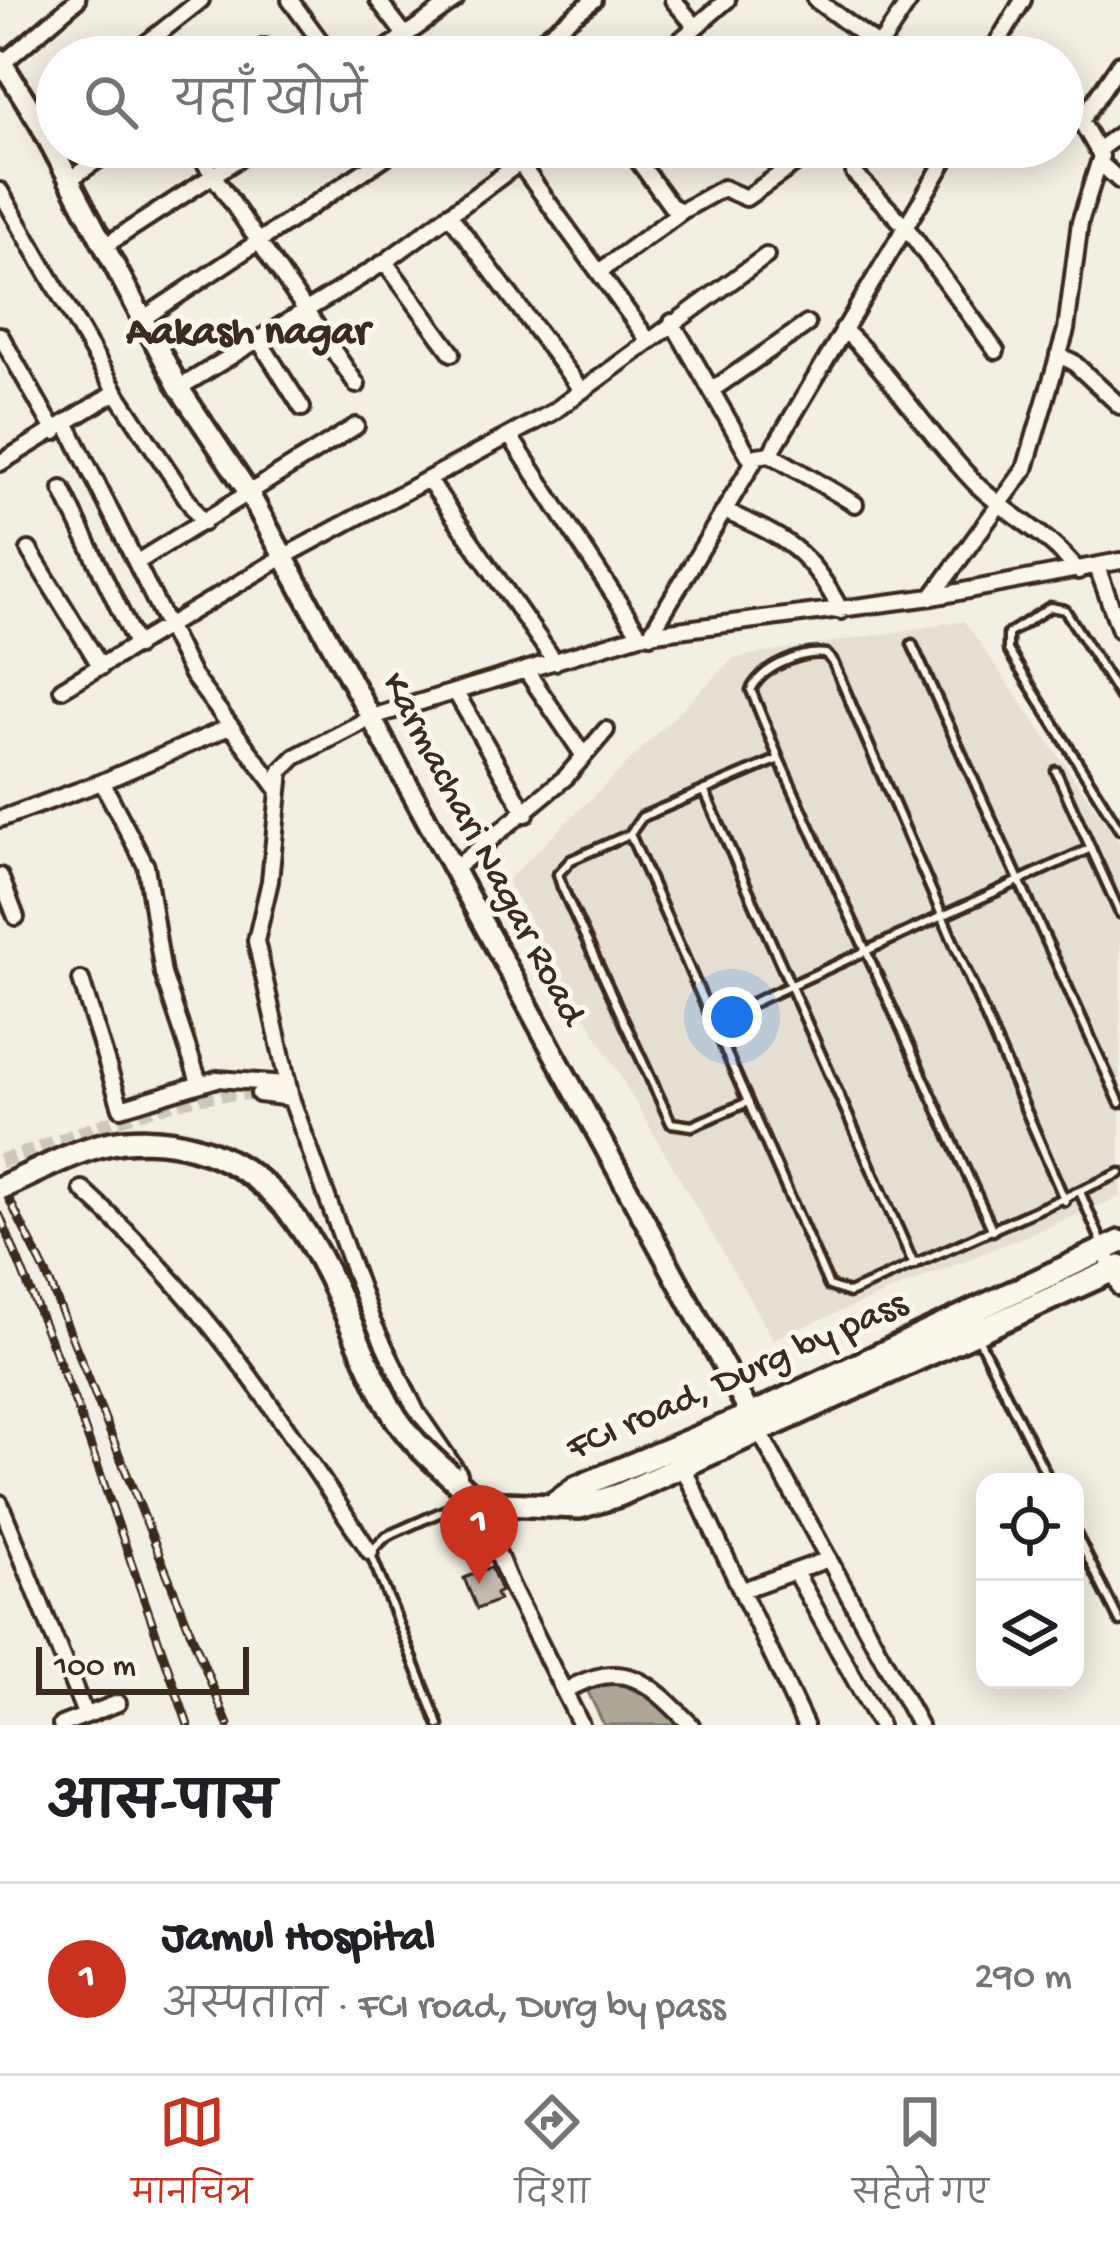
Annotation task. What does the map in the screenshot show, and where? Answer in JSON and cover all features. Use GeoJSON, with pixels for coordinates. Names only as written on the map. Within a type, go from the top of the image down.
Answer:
{"type":"FeatureCollection","features":[{"type":"Feature","properties":{"kind":"main road"},"geometry":{"type":"LineString","coordinates":[[0,1188],[99,1146],[137,1140],[177,1143],[243,1167],[297,1217],[327,1268],[391,1410],[423,1453],[476,1501],[555,1503]]}},
{"type":"Feature","properties":{"kind":"main road","name":"FCI road, Durg by pass"},"geometry":{"type":"LineString","coordinates":[[555,1503],[576,1488],[755,1423],[971,1323],[1115,1263]]}},
{"type":"Feature","properties":{"kind":"main road","name":"FCI road, Durg by pass"},"geometry":{"type":"LineString","coordinates":[[555,1503],[580,1507],[683,1467],[755,1423]]}},
{"type":"Feature","properties":{"kind":"street"},"geometry":{"type":"LineString","coordinates":[[1,61],[77,0]]}},
{"type":"Feature","properties":{"kind":"street"},"geometry":{"type":"LineString","coordinates":[[157,36],[202,0]]}},
{"type":"Feature","properties":{"kind":"street"},"geometry":{"type":"LineString","coordinates":[[290,0],[317,36]]}},
{"type":"Feature","properties":{"kind":"street"},"geometry":{"type":"LineString","coordinates":[[378,0],[405,35],[455,0]]}},
{"type":"Feature","properties":{"kind":"street"},"geometry":{"type":"LineString","coordinates":[[547,36],[595,0]]}},
{"type":"Feature","properties":{"kind":"street"},"geometry":{"type":"LineString","coordinates":[[673,0],[695,27]]}},
{"type":"Feature","properties":{"kind":"street"},"geometry":{"type":"LineString","coordinates":[[689,36],[727,0]]}},
{"type":"Feature","properties":{"kind":"street"},"geometry":{"type":"LineString","coordinates":[[816,0],[858,36]]}},
{"type":"Feature","properties":{"kind":"street"},"geometry":{"type":"LineString","coordinates":[[886,36],[910,0]]}},
{"type":"Feature","properties":{"kind":"street"},"geometry":{"type":"LineString","coordinates":[[1002,36],[1023,0]]}},
{"type":"Feature","properties":{"kind":"street","name":"Karmachari Nagar Road"},"geometry":{"type":"LineString","coordinates":[[1,61],[36,118]]}},
{"type":"Feature","properties":{"kind":"street"},"geometry":{"type":"LineString","coordinates":[[1084,117],[1120,63]]}},
{"type":"Feature","properties":{"kind":"street"},"geometry":{"type":"LineString","coordinates":[[1084,127],[1099,156],[1120,181]]}},
{"type":"Feature","properties":{"kind":"street"},"geometry":{"type":"LineString","coordinates":[[932,597],[1025,469],[1058,356],[1080,222],[1099,156],[1120,134]]}},
{"type":"Feature","properties":{"kind":"street","name":"Karmachari Nagar Road"},"geometry":{"type":"LineString","coordinates":[[61,168],[179,388],[249,494],[755,1423]]}},
{"type":"Feature","properties":{"kind":"street"},"geometry":{"type":"LineString","coordinates":[[67,181],[86,168]]}},
{"type":"Feature","properties":{"kind":"street"},"geometry":{"type":"LineString","coordinates":[[208,168],[357,385]]}},
{"type":"Feature","properties":{"kind":"street"},"geometry":{"type":"LineString","coordinates":[[103,248],[227,168]]}},
{"type":"Feature","properties":{"kind":"street"},"geometry":{"type":"LineString","coordinates":[[141,320],[369,168]]}},
{"type":"Feature","properties":{"kind":"street"},"geometry":{"type":"LineString","coordinates":[[179,388],[385,262],[513,168]]}},
{"type":"Feature","properties":{"kind":"street"},"geometry":{"type":"LineString","coordinates":[[524,168],[648,340]]}},
{"type":"Feature","properties":{"kind":"street"},"geometry":{"type":"LineString","coordinates":[[643,168],[670,206],[682,211]]}},
{"type":"Feature","properties":{"kind":"street"},"geometry":{"type":"LineString","coordinates":[[599,272],[722,188],[746,198],[789,168]]}},
{"type":"Feature","properties":{"kind":"street"},"geometry":{"type":"LineString","coordinates":[[770,454],[941,168]]}},
{"type":"Feature","properties":{"kind":"street"},"geometry":{"type":"LineString","coordinates":[[854,173],[906,227],[996,351]]}},
{"type":"Feature","properties":{"kind":"street"},"geometry":{"type":"LineString","coordinates":[[0,191],[116,392],[203,523]]}},
{"type":"Feature","properties":{"kind":"street"},"geometry":{"type":"LineString","coordinates":[[449,214],[582,392]]}},
{"type":"Feature","properties":{"kind":"street"},"geometry":{"type":"LineString","coordinates":[[62,689],[283,557],[510,436],[582,392],[766,256]]}},
{"type":"Feature","properties":{"kind":"street"},"geometry":{"type":"LineString","coordinates":[[385,262],[452,353]]}},
{"type":"Feature","properties":{"kind":"street"},"geometry":{"type":"LineString","coordinates":[[672,322],[753,463]]}},
{"type":"Feature","properties":{"kind":"street"},"geometry":{"type":"LineString","coordinates":[[712,390],[807,324]]}},
{"type":"Feature","properties":{"kind":"street"},"geometry":{"type":"LineString","coordinates":[[843,329],[890,377],[978,485],[1055,542],[1078,571]]}},
{"type":"Feature","properties":{"kind":"street"},"geometry":{"type":"LineString","coordinates":[[0,335],[140,561],[167,629],[227,728],[277,788]]}},
{"type":"Feature","properties":{"kind":"street"},"geometry":{"type":"LineString","coordinates":[[260,342],[302,408]]}},
{"type":"Feature","properties":{"kind":"street"},"geometry":{"type":"LineString","coordinates":[[1058,356],[1073,362],[1120,406]]}},
{"type":"Feature","properties":{"kind":"street"},"geometry":{"type":"LineString","coordinates":[[0,463],[116,392]]}},
{"type":"Feature","properties":{"kind":"street"},"geometry":{"type":"LineString","coordinates":[[140,561],[356,426]]}},
{"type":"Feature","properties":{"kind":"street"},"geometry":{"type":"LineString","coordinates":[[510,436],[645,635]]}},
{"type":"Feature","properties":{"kind":"street"},"geometry":{"type":"LineString","coordinates":[[645,635],[763,453],[855,504]]}},
{"type":"Feature","properties":{"kind":"street"},"geometry":{"type":"LineString","coordinates":[[428,479],[555,662]]}},
{"type":"Feature","properties":{"kind":"street"},"geometry":{"type":"LineString","coordinates":[[62,489],[137,646]]}},
{"type":"Feature","properties":{"kind":"street"},"geometry":{"type":"LineString","coordinates":[[724,511],[796,546],[824,578],[841,611]]}},
{"type":"Feature","properties":{"kind":"street"},"geometry":{"type":"LineString","coordinates":[[29,550],[101,667]]}},
{"type":"Feature","properties":{"kind":"street"},"geometry":{"type":"LineString","coordinates":[[581,1725],[511,1586],[476,1501],[417,1413],[372,1321],[289,1091],[256,941],[270,880],[281,771],[295,757],[372,717],[645,635],[932,597],[1120,561]]}},
{"type":"Feature","properties":{"kind":"street"},"geometry":{"type":"LineString","coordinates":[[1096,567],[1120,630]]}},
{"type":"Feature","properties":{"kind":"street"},"geometry":{"type":"LineString","coordinates":[[526,671],[584,756]]}},
{"type":"Feature","properties":{"kind":"street"},"geometry":{"type":"LineString","coordinates":[[456,693],[526,814]]}},
{"type":"Feature","properties":{"kind":"street"},"geometry":{"type":"LineString","coordinates":[[0,819],[102,782],[227,728]]}},
{"type":"Feature","properties":{"kind":"street"},"geometry":{"type":"LineString","coordinates":[[453,870],[526,814],[607,730]]}},
{"type":"Feature","properties":{"kind":"street"},"geometry":{"type":"LineString","coordinates":[[102,782],[146,866],[163,974],[199,1082]]}},
{"type":"Feature","properties":{"kind":"street"},"geometry":{"type":"LineString","coordinates":[[0,876],[16,917]]}},
{"type":"Feature","properties":{"kind":"street"},"geometry":{"type":"LineString","coordinates":[[81,980],[121,1108],[199,1082],[238,1078],[289,1091]]}},
{"type":"Feature","properties":{"kind":"street"},"geometry":{"type":"LineString","coordinates":[[259,1094],[289,1091]]}},
{"type":"Feature","properties":{"kind":"street"},"geometry":{"type":"LineString","coordinates":[[82,1189],[147,1247],[208,1315],[370,1552]]}},
{"type":"Feature","properties":{"kind":"street"},"geometry":{"type":"LineString","coordinates":[[755,1423],[919,1725]]}},
{"type":"Feature","properties":{"kind":"street"},"geometry":{"type":"LineString","coordinates":[[683,1467],[745,1589],[805,1725]]}},
{"type":"Feature","properties":{"kind":"street"},"geometry":{"type":"LineString","coordinates":[[0,1503],[85,1714]]}},
{"type":"Feature","properties":{"kind":"street"},"geometry":{"type":"LineString","coordinates":[[745,1589],[829,1559]]}},
{"type":"Feature","properties":{"kind":"street"},"geometry":{"type":"LineString","coordinates":[[795,1572],[880,1725]]}},
{"type":"Feature","properties":{"kind":"street"},"geometry":{"type":"LineString","coordinates":[[566,1691],[592,1676],[621,1674],[645,1684],[691,1725]]}},
{"type":"Feature","properties":{"kind":"street"},"geometry":{"type":"LineString","coordinates":[[62,1725],[118,1703]]}},
{"type":"Feature","properties":{"kind":"lane"},"geometry":{"type":"LineString","coordinates":[[1120,697],[1065,610],[1050,607],[1008,634],[1008,650],[1120,830]]}},
{"type":"Feature","properties":{"kind":"lane"},"geometry":{"type":"LineString","coordinates":[[912,644],[1120,1103]]}},
{"type":"Feature","properties":{"kind":"lane"},"geometry":{"type":"LineString","coordinates":[[993,1232],[751,690],[756,680],[813,652],[826,654],[1065,1201]]}},
{"type":"Feature","properties":{"kind":"lane"},"geometry":{"type":"LineString","coordinates":[[748,1102],[692,1126],[671,1123],[558,874],[571,860],[630,834],[642,817],[779,759]]}},
{"type":"Feature","properties":{"kind":"lane"},"geometry":{"type":"LineString","coordinates":[[1056,771],[1120,913]]}},
{"type":"Feature","properties":{"kind":"lane"},"geometry":{"type":"LineString","coordinates":[[704,790],[914,1265]]}},
{"type":"Feature","properties":{"kind":"lane"},"geometry":{"type":"LineString","coordinates":[[630,834],[829,1286],[849,1293],[1082,1194],[1120,1173]]}},
{"type":"Feature","properties":{"kind":"lane"},"geometry":{"type":"LineString","coordinates":[[712,1021],[1091,848]]}},
{"type":"Feature","properties":{"kind":"lane"},"geometry":{"type":"LineString","coordinates":[[1082,1194],[1115,1263]]}},
{"type":"Feature","properties":{"kind":"lane"},"geometry":{"type":"LineString","coordinates":[[971,1323],[1046,1473]]}},
{"type":"Feature","properties":{"kind":"lane"},"geometry":{"type":"LineString","coordinates":[[439,1725],[370,1552],[387,1536],[476,1501]]}},
{"type":"Feature","properties":{"kind":"lane"},"geometry":{"type":"LineString","coordinates":[[1084,1550],[1120,1622]]}},
{"type":"Feature","properties":{"kind":"shaded area"},"geometry":{"type":"Polygon","coordinates":[[[964,621],[1120,844],[1120,1197],[773,1339],[507,881],[734,658],[964,621]]]}},
{"type":"Feature","properties":{"kind":"shaded area"},"geometry":{"type":"Polygon","coordinates":[[[614,1681],[661,1703],[679,1725],[604,1725],[587,1690],[614,1681]]]}},
{"type":"Feature","properties":{"kind":"building"},"geometry":{"type":"Polygon","coordinates":[[[491,1567],[501,1591],[496,1594],[499,1600],[477,1609],[464,1578],[491,1567]]]}},
{"type":"Feature","properties":{"kind":"tunnel"},"geometry":{"type":"LineString","coordinates":[[0,1161],[161,1106],[226,1094],[259,1094]]}},
{"type":"Feature","properties":{"kind":"railway"},"geometry":{"type":"LineString","coordinates":[[0,1181],[46,1273],[228,1725]]}},
{"type":"Feature","properties":{"kind":"railway"},"geometry":{"type":"LineString","coordinates":[[0,1216],[77,1407],[188,1725]]}},
{"type":"Feature","properties":{"kind":"place","name":"Jamul Hospital"},"geometry":{"type":"Point","coordinates":[479,1584]}},
{"type":"Feature","properties":{"kind":"district","name":"Aakash nagar"},"geometry":{"type":"Point","coordinates":[248,334]}}]}
